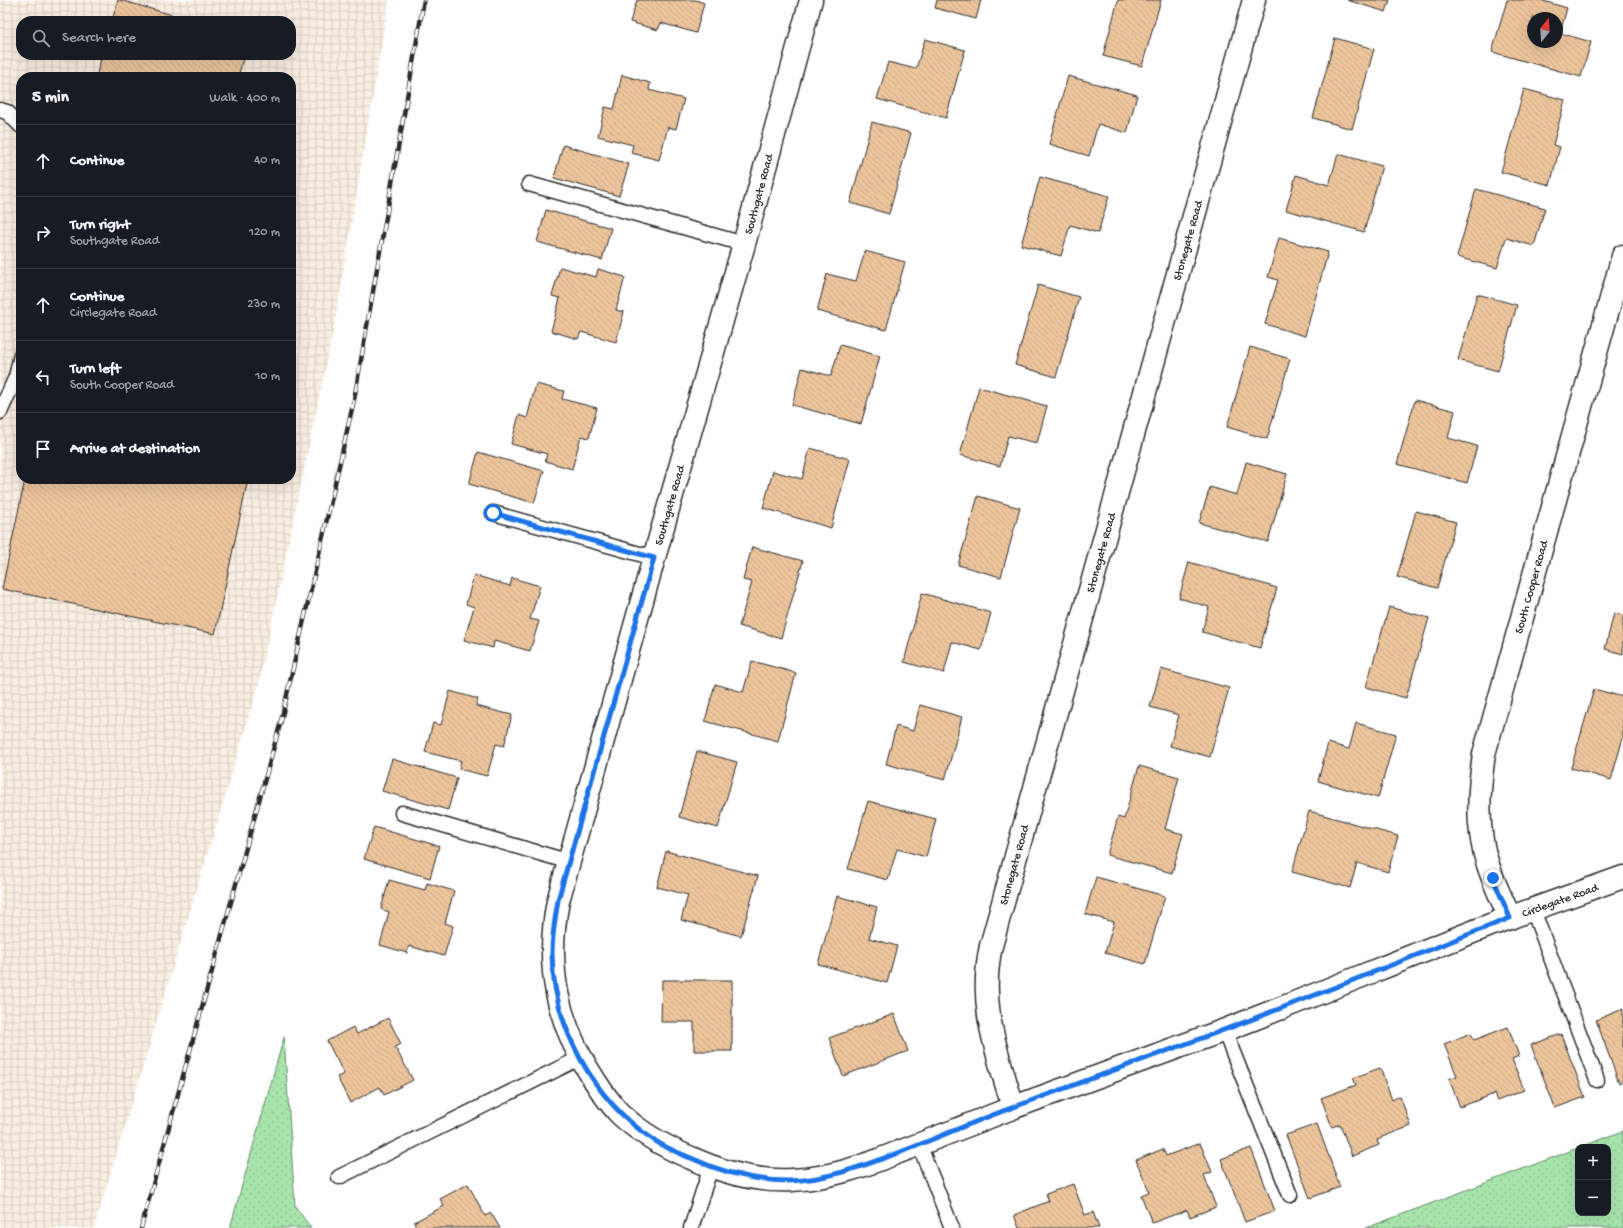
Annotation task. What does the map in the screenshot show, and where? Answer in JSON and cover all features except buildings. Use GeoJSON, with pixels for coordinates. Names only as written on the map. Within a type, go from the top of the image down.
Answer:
{"type":"FeatureCollection","features":[{"type":"Feature","properties":{"kind":"street","name":"Southgate Road"},"geometry":{"type":"LineString","coordinates":[[580,1058],[567,1029],[558,1000],[552,954],[558,900],[570,862],[654,558],[812,0]]}},
{"type":"Feature","properties":{"kind":"street","name":"Stonegate Road"},"geometry":{"type":"LineString","coordinates":[[1013,1107],[991,1030],[988,1013],[986,978],[990,952],[1254,0]]}},
{"type":"Feature","properties":{"kind":"street","name":"South Cooper Road"},"geometry":{"type":"LineString","coordinates":[[1510,918],[1495,883],[1482,840],[1479,808],[1480,782],[1484,754],[1623,256]]}},
{"type":"Feature","properties":{"kind":"street","name":"Circlegate Road"},"geometry":{"type":"LineString","coordinates":[[580,1058],[604,1094],[619,1112],[655,1141],[711,1167],[764,1180],[790,1181],[818,1178],[852,1170],[1013,1107],[1224,1030],[1510,918],[1623,877]]}},
{"type":"Feature","properties":{"kind":"lane"},"geometry":{"type":"LineString","coordinates":[[0,110],[7,112],[16,121]]}},
{"type":"Feature","properties":{"kind":"lane"},"geometry":{"type":"LineString","coordinates":[[529,184],[744,244]]}},
{"type":"Feature","properties":{"kind":"lane"},"geometry":{"type":"LineString","coordinates":[[0,412],[16,377]]}},
{"type":"Feature","properties":{"kind":"lane"},"geometry":{"type":"LineString","coordinates":[[493,513],[654,558]]}},
{"type":"Feature","properties":{"kind":"lane"},"geometry":{"type":"LineString","coordinates":[[402,813],[570,862]]}},
{"type":"Feature","properties":{"kind":"lane"},"geometry":{"type":"LineString","coordinates":[[1533,910],[1597,1080]]}},
{"type":"Feature","properties":{"kind":"lane"},"geometry":{"type":"LineString","coordinates":[[1224,1030],[1290,1195]]}},
{"type":"Feature","properties":{"kind":"lane"},"geometry":{"type":"LineString","coordinates":[[339,1177],[580,1058]]}},
{"type":"Feature","properties":{"kind":"lane"},"geometry":{"type":"LineString","coordinates":[[919,1144],[952,1228]]}},
{"type":"Feature","properties":{"kind":"lane"},"geometry":{"type":"LineString","coordinates":[[691,1228],[711,1167]]}},
{"type":"Feature","properties":{"kind":"shaded area"},"geometry":{"type":"Polygon","coordinates":[[[0,0],[389,0],[335,322],[258,687],[94,1228],[0,1228],[0,0]]]}},
{"type":"Feature","properties":{"kind":"green space"},"geometry":{"type":"Polygon","coordinates":[[[284,1037],[295,1206],[311,1228],[230,1228],[284,1037]]]}},
{"type":"Feature","properties":{"kind":"green space"},"geometry":{"type":"Polygon","coordinates":[[[1623,1131],[1623,1228],[1366,1228],[1575,1149],[1575,1216],[1611,1216],[1611,1144],[1589,1144],[1623,1131]]]}},
{"type":"Feature","properties":{"kind":"railway"},"geometry":{"type":"LineString","coordinates":[[141,1228],[281,721],[354,400],[424,0]]}},
{"type":"Feature","properties":{"kind":"route"},"geometry":{"type":"LineString","coordinates":[[493,513],[654,558],[570,862],[558,900],[552,954],[554,976],[558,1000],[567,1029],[580,1058],[604,1094],[619,1112],[655,1141],[711,1167],[764,1180],[790,1181],[818,1178],[852,1170],[1013,1107],[1224,1030],[1510,918],[1493,878]]}}]}
